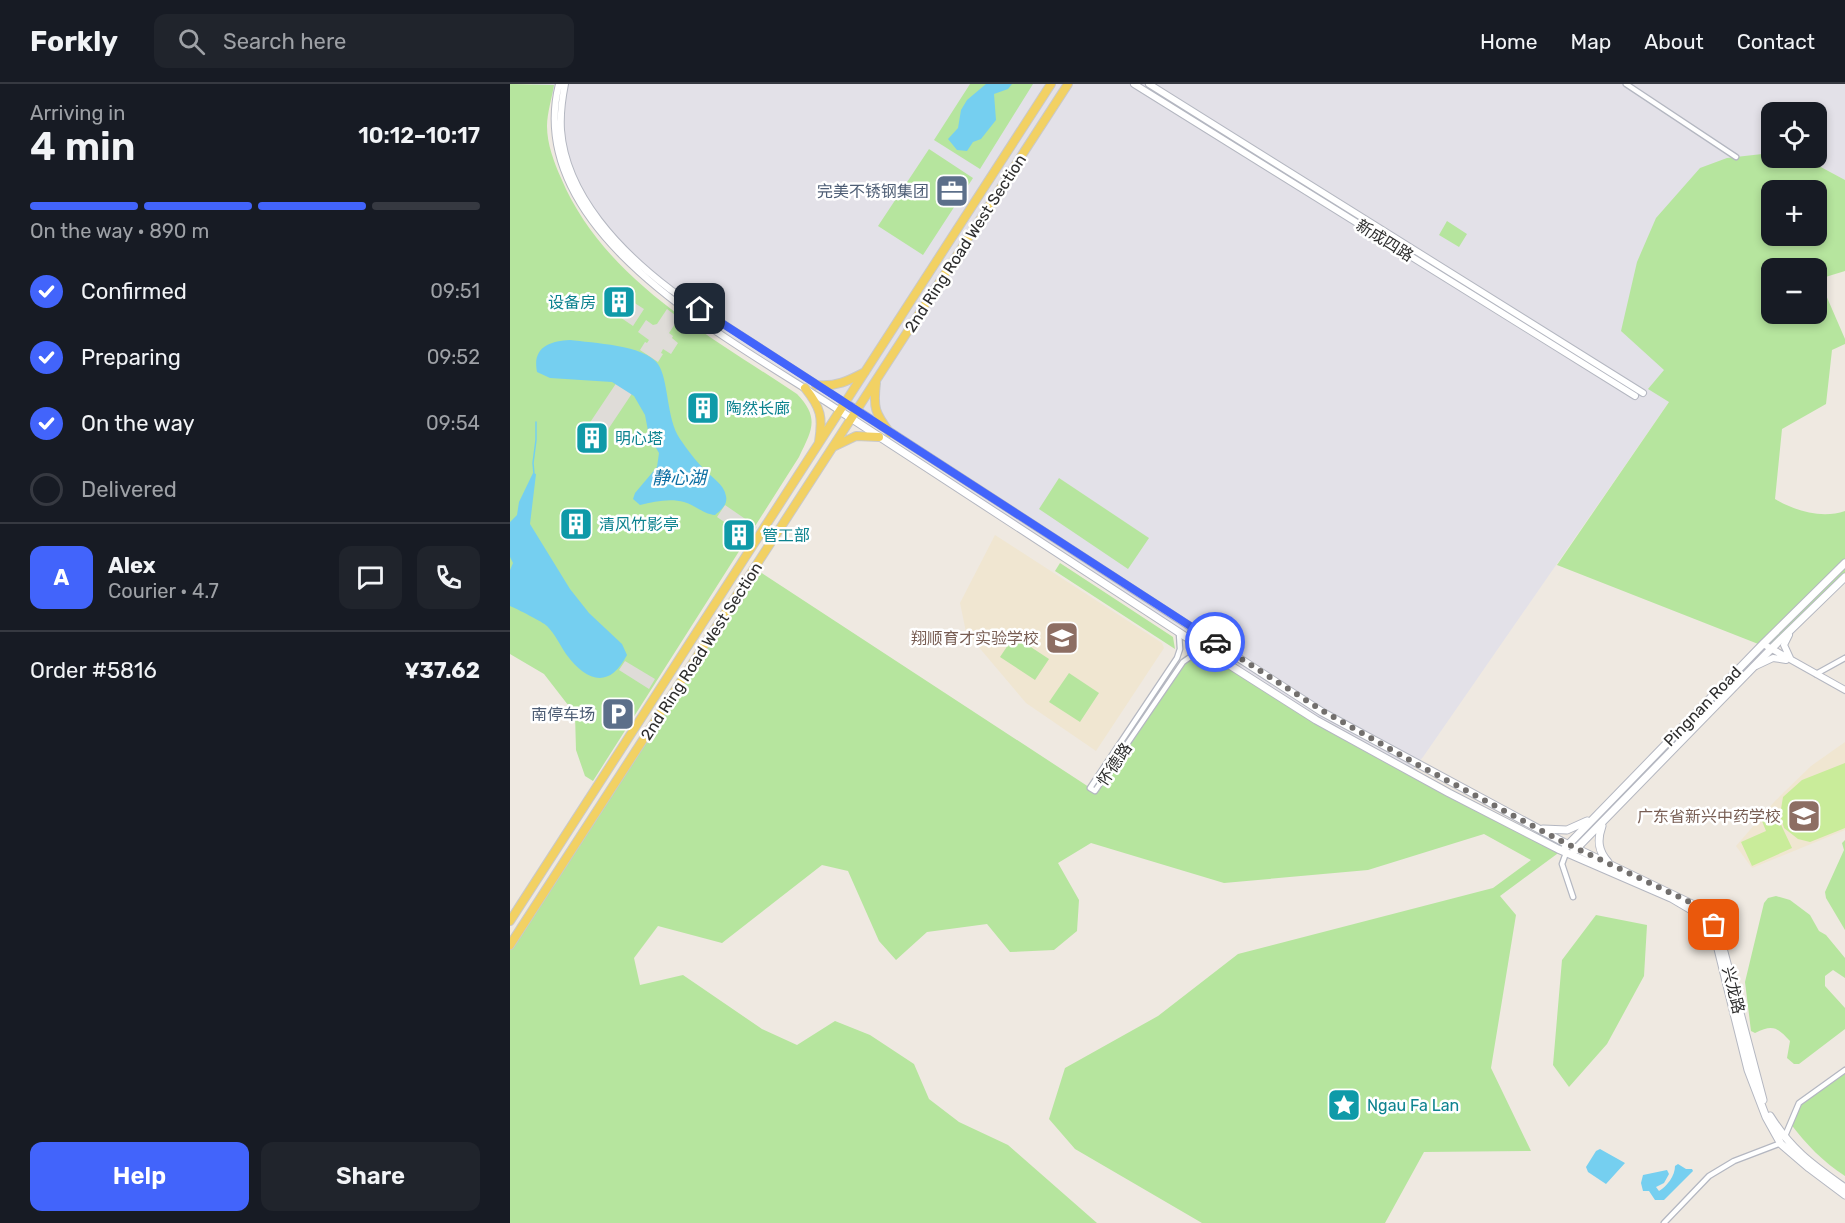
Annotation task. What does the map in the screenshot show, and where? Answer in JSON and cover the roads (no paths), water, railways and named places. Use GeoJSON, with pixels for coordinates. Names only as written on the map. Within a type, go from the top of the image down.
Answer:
{"type":"FeatureCollection","features":[{"type":"Feature","properties":{"kind":"main road","name":"2nd Ring Road West Section"},"geometry":{"type":"LineString","coordinates":[[510,921],[1051,84]]}},
{"type":"Feature","properties":{"kind":"main road","name":"2nd Ring Road West Section"},"geometry":{"type":"LineString","coordinates":[[510,945],[1068,84]]}},
{"type":"Feature","properties":{"kind":"main road"},"geometry":{"type":"LineString","coordinates":[[816,385],[840,385],[867,371]]}},
{"type":"Feature","properties":{"kind":"main road"},"geometry":{"type":"LineString","coordinates":[[877,380],[874,407],[890,433]]}},
{"type":"Feature","properties":{"kind":"main road"},"geometry":{"type":"LineString","coordinates":[[805,388],[819,406],[821,414],[818,446]]}},
{"type":"Feature","properties":{"kind":"main road"},"geometry":{"type":"LineString","coordinates":[[846,404],[1332,717],[1537,828],[1568,850]]}},
{"type":"Feature","properties":{"kind":"main road"},"geometry":{"type":"LineString","coordinates":[[840,411],[1316,720],[1449,793],[1568,850]]}},
{"type":"Feature","properties":{"kind":"main road"},"geometry":{"type":"LineString","coordinates":[[834,447],[856,435],[879,437]]}},
{"type":"Feature","properties":{"kind":"main road","name":"Pingnan Road"},"geometry":{"type":"LineString","coordinates":[[1568,850],[1597,815],[1845,563]]}},
{"type":"Feature","properties":{"kind":"main road","name":"Pingnan Road"},"geometry":{"type":"LineString","coordinates":[[1568,850],[1604,822],[1771,649],[1845,577]]}},
{"type":"Feature","properties":{"kind":"main road"},"geometry":{"type":"LineString","coordinates":[[1233,667],[1239,658]]}},
{"type":"Feature","properties":{"kind":"main road"},"geometry":{"type":"LineString","coordinates":[[1537,828],[1567,830],[1597,815],[1604,822],[1599,844],[1604,858],[1612,867]]}},
{"type":"Feature","properties":{"kind":"main road","name":"兴龙路"},"geometry":{"type":"LineString","coordinates":[[1568,850],[1694,904],[1714,925],[1725,952],[1761,1095],[1769,1115],[1782,1141],[1845,1188]]}},
{"type":"Feature","properties":{"kind":"main road","name":"兴龙路"},"geometry":{"type":"LineString","coordinates":[[1568,850],[1685,905],[1707,925],[1718,949],[1754,1090],[1766,1117],[1782,1141],[1809,1168],[1845,1195]]}},
{"type":"Feature","properties":{"kind":"street"},"geometry":{"type":"LineString","coordinates":[[559,84],[555,108],[555,128],[558,151],[565,173],[585,210],[611,245],[645,278],[678,305],[840,411]]}},
{"type":"Feature","properties":{"kind":"street"},"geometry":{"type":"LineString","coordinates":[[565,84],[561,130],[565,153],[587,201],[605,228],[647,272],[670,290],[846,404]]}},
{"type":"Feature","properties":{"kind":"street","name":"新成四路"},"geometry":{"type":"LineString","coordinates":[[1134,84],[1635,396]]}},
{"type":"Feature","properties":{"kind":"street","name":"新成四路"},"geometry":{"type":"LineString","coordinates":[[1149,84],[1643,393]]}},
{"type":"Feature","properties":{"kind":"street"},"geometry":{"type":"LineString","coordinates":[[1626,84],[1736,158]]}},
{"type":"Feature","properties":{"kind":"street"},"geometry":{"type":"LineString","coordinates":[[1792,628],[1784,645],[1789,657],[1795,662]]}},
{"type":"Feature","properties":{"kind":"street","name":"怀德路"},"geometry":{"type":"LineString","coordinates":[[1179,633],[1178,658],[1090,788],[1095,791],[1183,662],[1196,653],[1206,650]]}},
{"type":"Feature","properties":{"kind":"street"},"geometry":{"type":"LineString","coordinates":[[1763,644],[1845,690]]}},
{"type":"Feature","properties":{"kind":"street"},"geometry":{"type":"LineString","coordinates":[[1753,668],[1773,658],[1795,662]]}},
{"type":"Feature","properties":{"kind":"street"},"geometry":{"type":"LineString","coordinates":[[1816,674],[1845,658]]}},
{"type":"Feature","properties":{"kind":"street"},"geometry":{"type":"LineString","coordinates":[[1568,850],[1562,864],[1573,897]]}},
{"type":"Feature","properties":{"kind":"street"},"geometry":{"type":"LineString","coordinates":[[1664,1223],[1709,1176],[1734,1161],[1782,1141],[1799,1104],[1845,1070]]}},
{"type":"Feature","properties":{"kind":"water"},"geometry":{"type":"Polygon","coordinates":[[[986,84],[1012,84],[1008,89],[994,94],[996,120],[981,139],[973,142],[967,151],[957,150],[948,139],[958,128],[961,110],[967,100],[986,84]]]}},
{"type":"Feature","properties":{"kind":"water","name":"静心湖"},"geometry":{"type":"Polygon","coordinates":[[[570,340],[630,349],[642,353],[658,364],[662,371],[675,430],[694,458],[725,492],[726,502],[720,511],[715,515],[688,503],[673,500],[640,505],[633,499],[635,493],[657,467],[659,453],[649,436],[645,415],[634,396],[612,382],[550,378],[537,372],[537,357],[544,347],[570,340]]]}},
{"type":"Feature","properties":{"kind":"water"},"geometry":{"type":"Polygon","coordinates":[[[533,473],[536,474],[530,524],[570,589],[589,613],[622,644],[627,655],[613,673],[605,677],[597,678],[581,670],[566,654],[547,626],[510,606],[510,570],[513,563],[510,557],[510,522],[517,515],[519,502],[533,473]]]}},
{"type":"Feature","properties":{"kind":"water"},"geometry":{"type":"Polygon","coordinates":[[[1600,1149],[1625,1163],[1606,1184],[1588,1172],[1586,1167],[1596,1151],[1600,1149]]]}},
{"type":"Feature","properties":{"kind":"water"},"geometry":{"type":"Polygon","coordinates":[[[1678,1164],[1693,1171],[1664,1200],[1655,1200],[1649,1191],[1643,1191],[1641,1183],[1643,1175],[1667,1170],[1669,1174],[1664,1183],[1656,1187],[1659,1191],[1670,1180],[1678,1164]]]}},
{"type":"Feature","properties":{"kind":"waterway"},"geometry":{"type":"LineString","coordinates":[[534,474],[536,422]]}},
{"type":"Feature","properties":{"kind":"place","name":"完美不锈钢集团"},"geometry":{"type":"Point","coordinates":[952,191]}},
{"type":"Feature","properties":{"kind":"place","name":"设备房"},"geometry":{"type":"Point","coordinates":[619,302]}},
{"type":"Feature","properties":{"kind":"place","name":"陶然长廊"},"geometry":{"type":"Point","coordinates":[703,408]}},
{"type":"Feature","properties":{"kind":"place","name":"明心塔"},"geometry":{"type":"Point","coordinates":[592,438]}},
{"type":"Feature","properties":{"kind":"place","name":"清风竹影亭"},"geometry":{"type":"Point","coordinates":[576,524]}},
{"type":"Feature","properties":{"kind":"place","name":"管工部"},"geometry":{"type":"Point","coordinates":[739,535]}},
{"type":"Feature","properties":{"kind":"place","name":"翔顺育才实验学校"},"geometry":{"type":"Point","coordinates":[1062,638]}},
{"type":"Feature","properties":{"kind":"place","name":"南停车场"},"geometry":{"type":"Point","coordinates":[618,714]}},
{"type":"Feature","properties":{"kind":"place","name":"广东省新兴中药学校"},"geometry":{"type":"Point","coordinates":[1804,816]}},
{"type":"Feature","properties":{"kind":"place","name":"Ngau Fa Lan"},"geometry":{"type":"Point","coordinates":[1344,1105]}}]}
